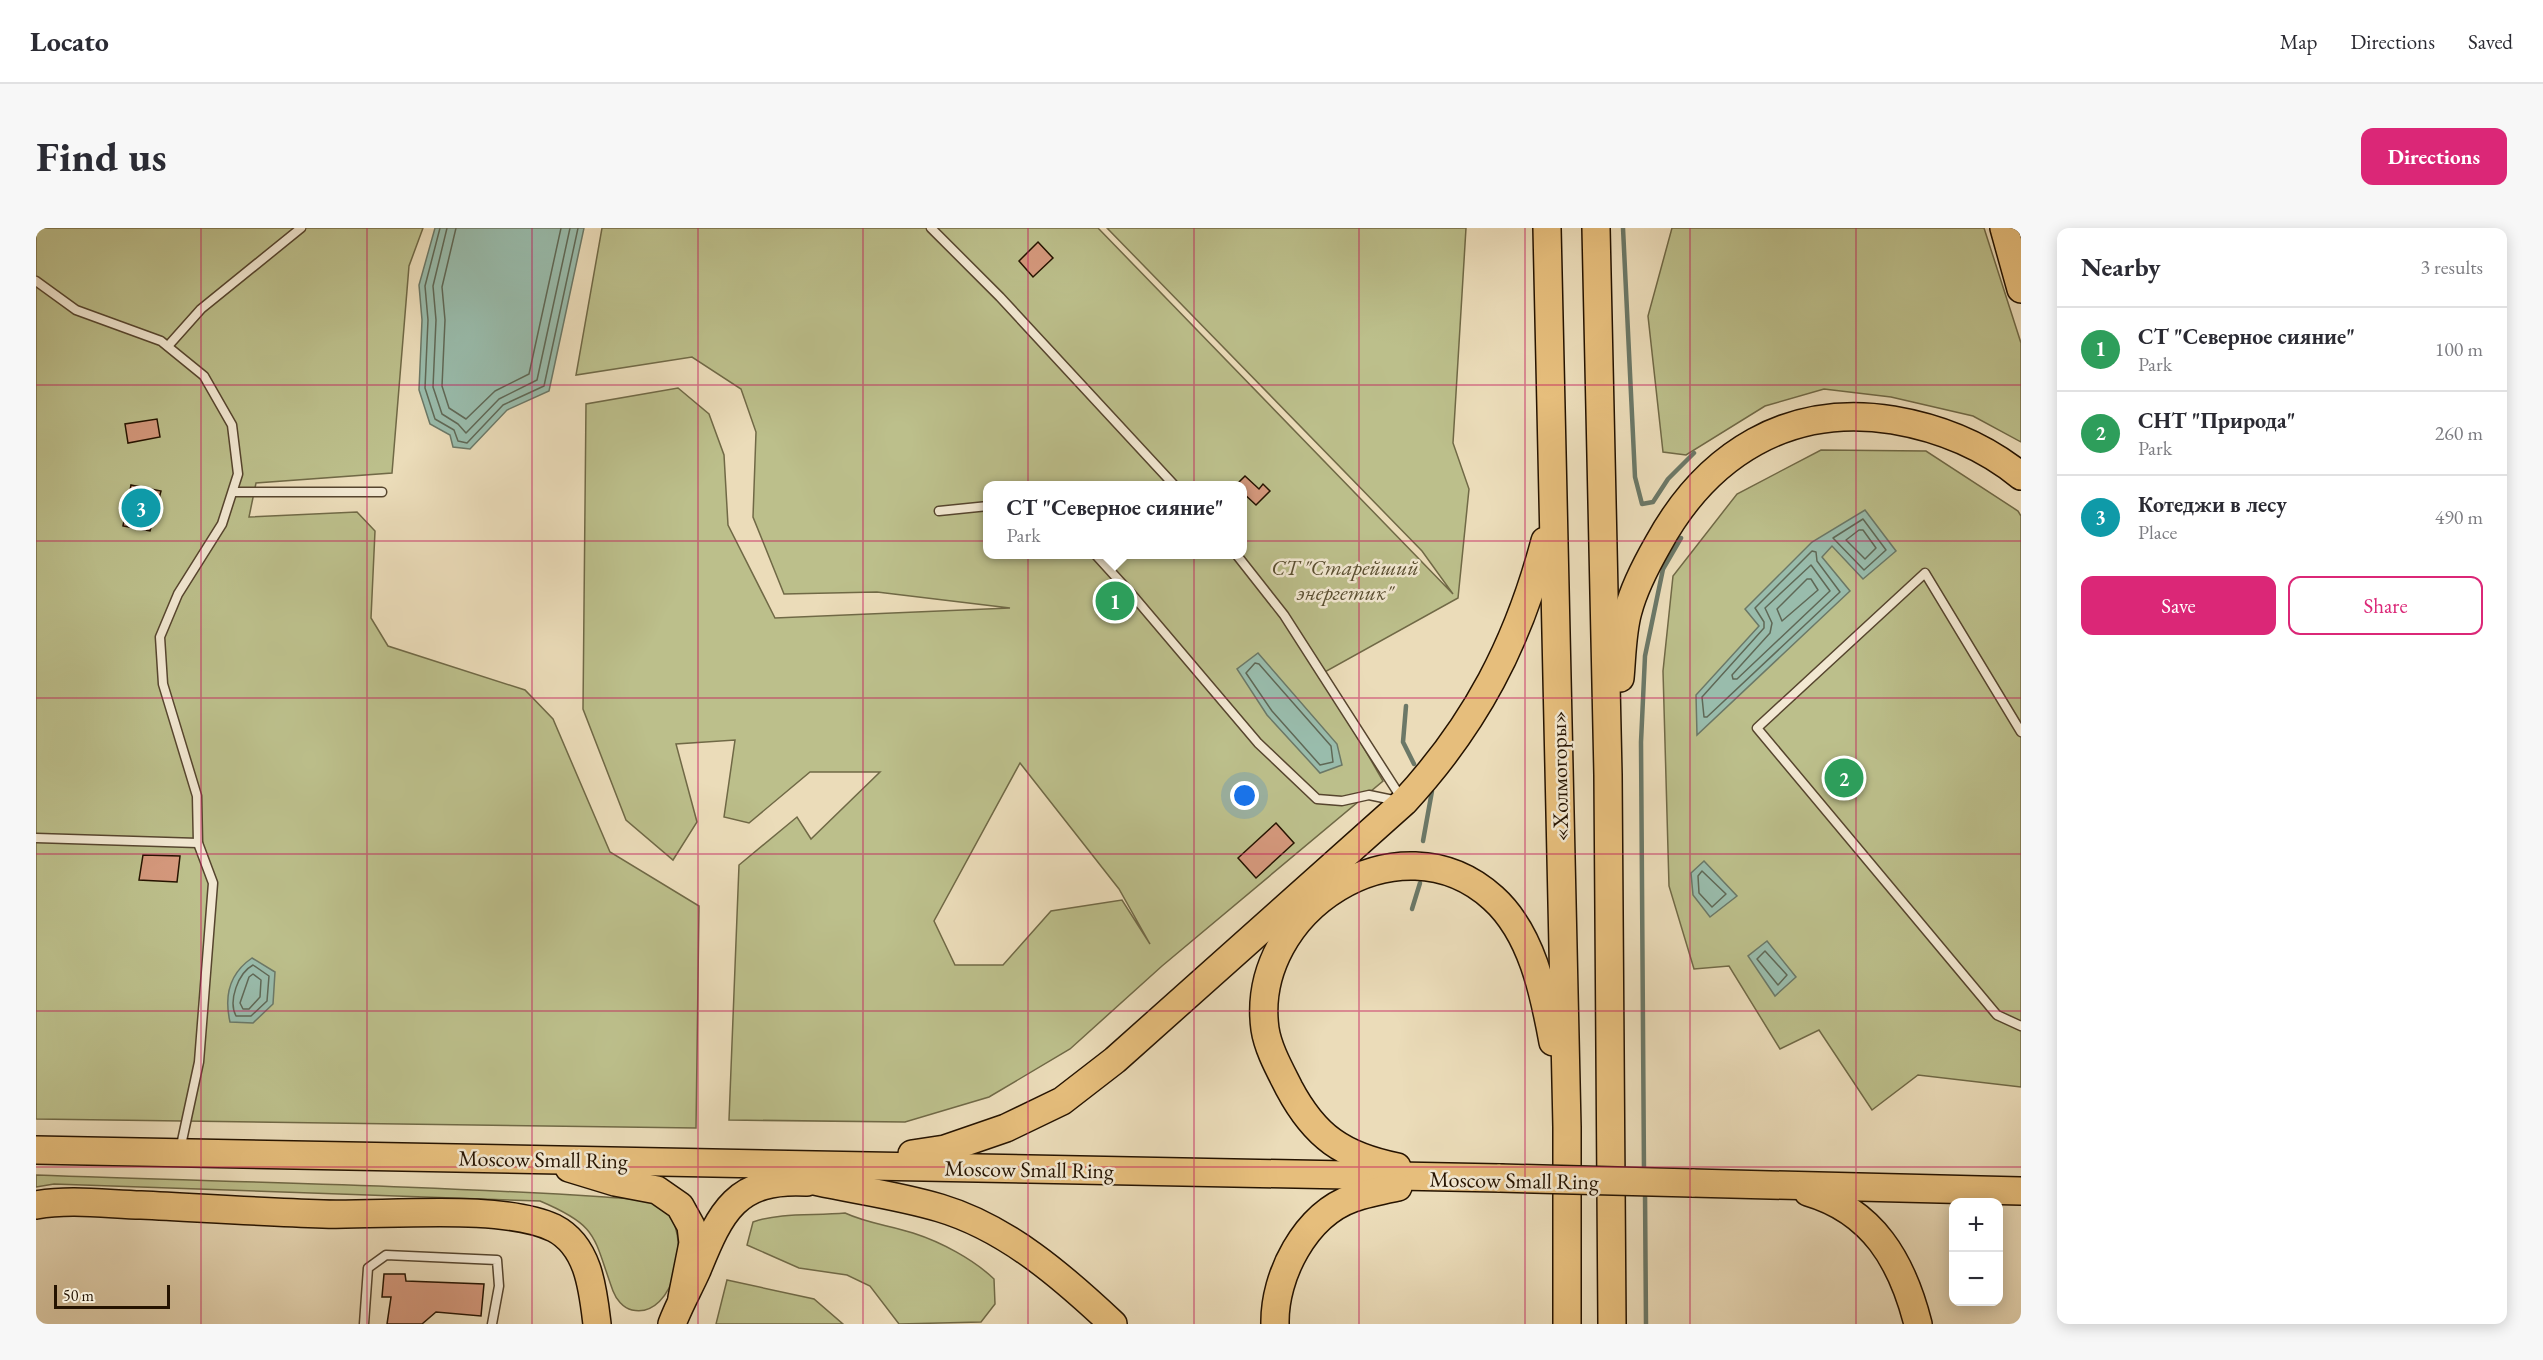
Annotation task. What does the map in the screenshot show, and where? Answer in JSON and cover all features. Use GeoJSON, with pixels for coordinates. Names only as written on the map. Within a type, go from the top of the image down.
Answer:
{"type":"FeatureCollection","features":[{"type":"Feature","properties":{"kind":"highway","name":"«Холмогоры»"},"geometry":{"type":"LineString","coordinates":[[1548,228],[1567,1127],[1565,1320]]}},
{"type":"Feature","properties":{"kind":"highway"},"geometry":{"type":"LineString","coordinates":[[1596,228],[1608,775],[1612,1324]]}},
{"type":"Feature","properties":{"kind":"highway"},"geometry":{"type":"LineString","coordinates":[[2004,228],[2021,289]]}},
{"type":"Feature","properties":{"kind":"highway"},"geometry":{"type":"LineString","coordinates":[[1608,775],[1628,611],[1646,566],[1670,521],[1695,489],[1729,457],[1766,435],[1805,421],[1846,416],[1923,425],[1964,441],[2002,460],[2021,476]]}},
{"type":"Feature","properties":{"kind":"highway"},"geometry":{"type":"LineString","coordinates":[[849,1165],[945,1149],[1006,1128],[1062,1101],[1116,1060],[1404,802],[1439,764],[1505,657],[1531,595],[1553,511]]}},
{"type":"Feature","properties":{"kind":"highway"},"geometry":{"type":"LineString","coordinates":[[1449,1179],[1368,1161],[1342,1150],[1318,1131],[1299,1107],[1279,1069],[1265,1030],[1264,998],[1276,953],[1295,922],[1326,893],[1362,874],[1399,865],[1434,868],[1466,879],[1493,898],[1517,928],[1540,984],[1551,1029],[1567,1127]]}},
{"type":"Feature","properties":{"kind":"highway","name":"Moscow Small Ring"},"geometry":{"type":"LineString","coordinates":[[36,1150],[539,1158],[2021,1191]]}},
{"type":"Feature","properties":{"kind":"highway"},"geometry":{"type":"LineString","coordinates":[[539,1158],[615,1182],[657,1190],[680,1206],[691,1226],[693,1243],[677,1310]]}},
{"type":"Feature","properties":{"kind":"highway"},"geometry":{"type":"LineString","coordinates":[[744,1163],[817,1182],[941,1209],[971,1221],[998,1234],[1050,1269],[1113,1324]]}},
{"type":"Feature","properties":{"kind":"highway"},"geometry":{"type":"LineString","coordinates":[[1275,1324],[1282,1280],[1295,1250],[1313,1224],[1352,1198],[1449,1179]]}},
{"type":"Feature","properties":{"kind":"highway"},"geometry":{"type":"LineString","coordinates":[[654,1324],[677,1310],[696,1273],[711,1232],[720,1217],[740,1196],[776,1181],[817,1182]]}},
{"type":"Feature","properties":{"kind":"highway"},"geometry":{"type":"LineString","coordinates":[[1784,1185],[1824,1197],[1853,1212],[1876,1232],[1890,1252],[1912,1301],[1918,1324]]}},
{"type":"Feature","properties":{"kind":"highway"},"geometry":{"type":"LineString","coordinates":[[36,1205],[87,1203],[324,1214],[480,1215],[519,1218],[555,1229],[578,1249],[589,1278],[596,1313],[619,1324]]}},
{"type":"Feature","properties":{"kind":"highway"},"geometry":{"type":"LineString","coordinates":[[1612,1257],[1625,1324]]}},
{"type":"Feature","properties":{"kind":"lane"},"geometry":{"type":"LineString","coordinates":[[168,346],[201,309],[301,228]]}},
{"type":"Feature","properties":{"kind":"lane"},"geometry":{"type":"LineString","coordinates":[[931,228],[1000,297],[1170,481]]}},
{"type":"Feature","properties":{"kind":"lane"},"geometry":{"type":"LineString","coordinates":[[36,281],[76,310],[161,340],[204,376],[232,425],[238,474],[233,492],[222,524],[178,594],[160,638],[163,684],[198,796],[198,843],[213,883],[199,1062],[179,1154]]}},
{"type":"Feature","properties":{"kind":"lane"},"geometry":{"type":"LineString","coordinates":[[233,492],[382,492]]}},
{"type":"Feature","properties":{"kind":"lane"},"geometry":{"type":"LineString","coordinates":[[939,511],[983,506]]}},
{"type":"Feature","properties":{"kind":"lane"},"geometry":{"type":"LineString","coordinates":[[1099,559],[1135,598],[1258,743],[1317,799],[1342,801],[1369,795],[1404,802]]}},
{"type":"Feature","properties":{"kind":"lane"},"geometry":{"type":"LineString","coordinates":[[1239,559],[1284,615],[1404,802]]}},
{"type":"Feature","properties":{"kind":"lane"},"geometry":{"type":"LineString","coordinates":[[2021,732],[1925,573],[1757,728],[1997,1015],[2021,1026]]}},
{"type":"Feature","properties":{"kind":"lane"},"geometry":{"type":"LineString","coordinates":[[36,838],[198,843]]}},
{"type":"Feature","properties":{"kind":"lane"},"geometry":{"type":"LineString","coordinates":[[364,1324],[368,1268],[386,1256],[497,1260],[499,1286],[492,1324]]}},
{"type":"Feature","properties":{"kind":"green space"},"geometry":{"type":"Polygon","coordinates":[[[36,228],[423,228],[409,266],[392,473],[256,483],[249,517],[357,512],[375,531],[371,618],[388,646],[525,690],[553,719],[610,852],[699,906],[696,1128],[36,1119],[36,228]]]}},
{"type":"Feature","properties":{"kind":"green space","name":"СТ \"Старейший энергетик\""},"geometry":{"type":"Polygon","coordinates":[[[602,228],[1098,228],[1453,594],[1422,551],[1107,228],[1466,228],[1453,443],[1469,489],[1458,598],[1321,674],[1383,781],[1162,966],[1070,1049],[989,1097],[905,1122],[729,1120],[739,865],[797,817],[811,839],[880,772],[810,772],[749,823],[724,817],[735,740],[676,744],[697,822],[673,860],[626,820],[583,709],[586,404],[678,388],[709,414],[724,455],[728,525],[775,618],[1010,608],[877,592],[784,594],[753,517],[756,432],[741,389],[692,357],[576,375],[602,228]],[[1020,763],[934,921],[955,965],[1003,965],[1051,911],[1122,900],[1150,944],[1119,889],[1020,763]]]}},
{"type":"Feature","properties":{"kind":"green space"},"geometry":{"type":"Polygon","coordinates":[[[1672,228],[1984,228],[2021,343],[2021,442],[1973,416],[1891,397],[1824,389],[1765,406],[1686,455],[1663,452],[1648,316],[1672,228]]]}},
{"type":"Feature","properties":{"kind":"green space"},"geometry":{"type":"Polygon","coordinates":[[[1821,450],[1926,451],[2018,511],[2021,516],[2021,1087],[1918,1075],[1872,1110],[1819,1030],[1780,1049],[1729,966],[1694,969],[1669,886],[1663,671],[1673,576],[1737,494],[1821,450]]]}},
{"type":"Feature","properties":{"kind":"green space"},"geometry":{"type":"Polygon","coordinates":[[[36,1175],[392,1187],[635,1199],[657,1204],[672,1219],[677,1235],[678,1253],[669,1288],[659,1302],[647,1309],[632,1310],[616,1297],[597,1245],[584,1226],[540,1201],[54,1184],[36,1187],[36,1175]]]}},
{"type":"Feature","properties":{"kind":"green space"},"geometry":{"type":"Polygon","coordinates":[[[845,1213],[924,1237],[967,1258],[994,1279],[995,1304],[981,1322],[899,1324],[870,1286],[847,1275],[799,1268],[747,1245],[753,1222],[786,1216],[845,1213]]]}},
{"type":"Feature","properties":{"kind":"green space"},"geometry":{"type":"Polygon","coordinates":[[[727,1280],[814,1299],[843,1324],[716,1324],[727,1280]]]}},
{"type":"Feature","properties":{"kind":"water"},"geometry":{"type":"Polygon","coordinates":[[[435,228],[584,228],[549,391],[507,410],[470,449],[453,447],[450,435],[430,424],[419,390],[422,320],[419,285],[435,228]]]}},
{"type":"Feature","properties":{"kind":"water"},"geometry":{"type":"Polygon","coordinates":[[[1865,510],[1896,551],[1863,579],[1832,546],[1822,557],[1850,591],[1697,735],[1696,695],[1759,626],[1745,609],[1812,542],[1865,510]]]}},
{"type":"Feature","properties":{"kind":"water"},"geometry":{"type":"Polygon","coordinates":[[[1258,653],[1337,744],[1342,765],[1320,773],[1267,715],[1237,669],[1258,653]]]}},
{"type":"Feature","properties":{"kind":"water"},"geometry":{"type":"Polygon","coordinates":[[[1704,861],[1737,896],[1710,917],[1693,895],[1691,873],[1704,861]]]}},
{"type":"Feature","properties":{"kind":"water"},"geometry":{"type":"Polygon","coordinates":[[[1767,941],[1796,977],[1775,996],[1748,956],[1767,941]]]}},
{"type":"Feature","properties":{"kind":"water"},"geometry":{"type":"Polygon","coordinates":[[[252,958],[275,972],[273,1004],[253,1023],[230,1022],[228,1003],[231,986],[238,971],[252,958]]]}},
{"type":"Feature","properties":{"kind":"building"},"geometry":{"type":"Polygon","coordinates":[[[1038,242],[1053,258],[1033,277],[1019,261],[1038,242]]]}},
{"type":"Feature","properties":{"kind":"building"},"geometry":{"type":"Polygon","coordinates":[[[157,419],[160,437],[128,443],[125,424],[157,419]]]}},
{"type":"Feature","properties":{"kind":"building"},"geometry":{"type":"Polygon","coordinates":[[[1245,476],[1259,489],[1263,484],[1270,491],[1256,505],[1247,497],[1247,481],[1240,481],[1245,476]]]}},
{"type":"Feature","properties":{"kind":"building"},"geometry":{"type":"Polygon","coordinates":[[[131,485],[161,491],[150,531],[123,526],[131,485]]]}},
{"type":"Feature","properties":{"kind":"building"},"geometry":{"type":"Polygon","coordinates":[[[1276,823],[1294,843],[1256,878],[1238,858],[1276,823]]]}},
{"type":"Feature","properties":{"kind":"building"},"geometry":{"type":"Polygon","coordinates":[[[143,855],[180,856],[177,882],[139,880],[143,855]]]}},
{"type":"Feature","properties":{"kind":"building"},"geometry":{"type":"Polygon","coordinates":[[[384,1274],[405,1274],[406,1281],[484,1284],[481,1316],[436,1312],[422,1324],[387,1324],[391,1297],[382,1297],[384,1274]]]}},
{"type":"Feature","properties":{"kind":"waterway"},"geometry":{"type":"LineString","coordinates":[[1623,228],[1635,477],[1642,504],[1653,502],[1668,479],[1694,453]]}},
{"type":"Feature","properties":{"kind":"waterway"},"geometry":{"type":"LineString","coordinates":[[1644,1173],[1641,742],[1645,656],[1663,569],[1681,538]]}},
{"type":"Feature","properties":{"kind":"waterway"},"geometry":{"type":"LineString","coordinates":[[1406,706],[1403,742],[1414,764]]}},
{"type":"Feature","properties":{"kind":"waterway"},"geometry":{"type":"LineString","coordinates":[[1423,841],[1432,791]]}},
{"type":"Feature","properties":{"kind":"waterway"},"geometry":{"type":"LineString","coordinates":[[1412,909],[1420,883]]}},
{"type":"Feature","properties":{"kind":"waterway"},"geometry":{"type":"LineString","coordinates":[[1645,1191],[1646,1324]]}},
{"type":"Feature","properties":{"kind":"place","name":"Котеджи в лесу"},"geometry":{"type":"Point","coordinates":[141,508]}},
{"type":"Feature","properties":{"kind":"place","name":"СТ \"Северное сияние\""},"geometry":{"type":"Point","coordinates":[1115,601]}},
{"type":"Feature","properties":{"kind":"place","name":"СНТ \"Природа\""},"geometry":{"type":"Point","coordinates":[1844,778]}}]}
